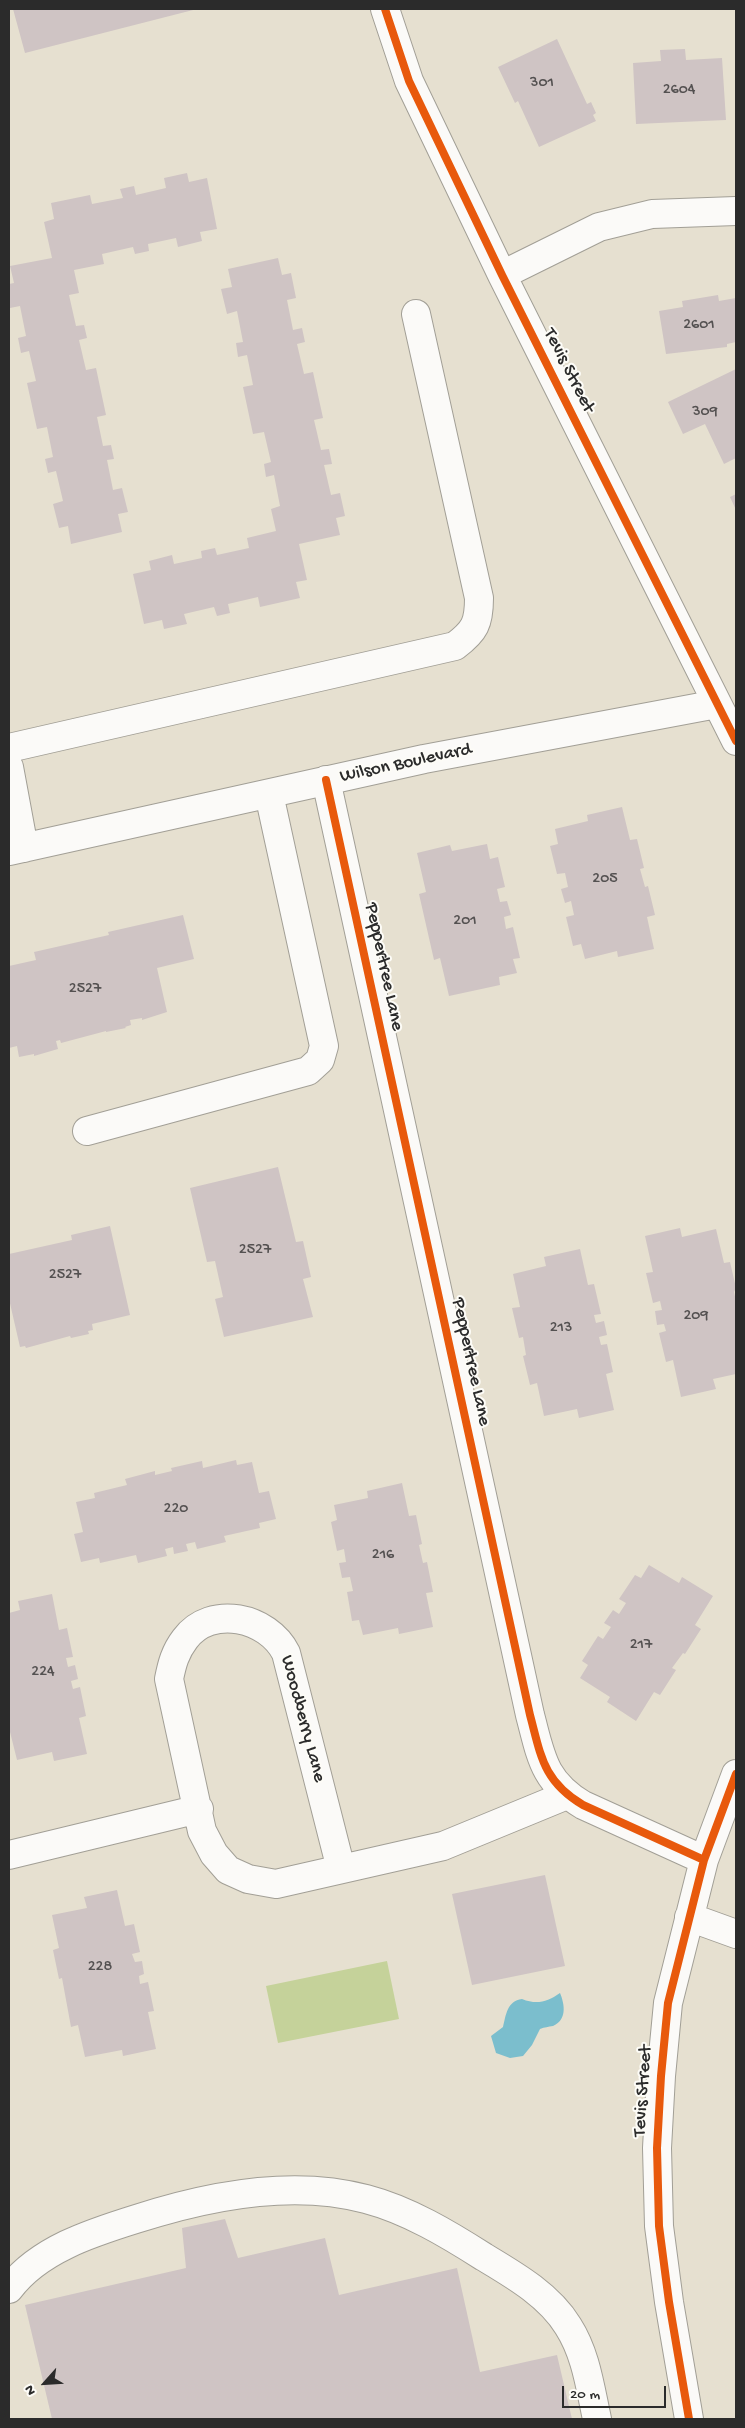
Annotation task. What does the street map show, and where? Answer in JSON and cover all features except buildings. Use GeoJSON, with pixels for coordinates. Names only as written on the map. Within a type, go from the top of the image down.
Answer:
{"type":"FeatureCollection","features":[{"type":"Feature","properties":{"kind":"street","name":"Tevis Street"},"geometry":{"type":"LineString","coordinates":[[385,9],[409,81],[502,275],[736,740]]}},
{"type":"Feature","properties":{"kind":"street"},"geometry":{"type":"LineString","coordinates":[[502,275],[599,227],[652,214],[736,211]]}},
{"type":"Feature","properties":{"kind":"street"},"geometry":{"type":"LineString","coordinates":[[9,748],[455,646],[470,634],[479,617],[479,598],[416,314]]}},
{"type":"Feature","properties":{"kind":"street","name":"Wilson Boulevard"},"geometry":{"type":"LineString","coordinates":[[17,849],[424,759],[717,704]]}},
{"type":"Feature","properties":{"kind":"street"},"geometry":{"type":"LineString","coordinates":[[9,768],[17,849]]}},
{"type":"Feature","properties":{"kind":"street","name":"Peppertree Lane"},"geometry":{"type":"LineString","coordinates":[[326,780],[530,1715],[543,1764],[557,1786],[583,1805],[704,1860]]}},
{"type":"Feature","properties":{"kind":"street"},"geometry":{"type":"LineString","coordinates":[[87,1131],[308,1071],[320,1060],[324,1046],[269,794]]}},
{"type":"Feature","properties":{"kind":"street","name":"Woodberry Lane"},"geometry":{"type":"LineString","coordinates":[[341,1869],[286,1653],[280,1642],[260,1625],[243,1619],[226,1618],[204,1624],[186,1638],[174,1657],[169,1679],[199,1809],[202,1831],[214,1854],[228,1870],[248,1879],[276,1884],[443,1846],[567,1795]]}},
{"type":"Feature","properties":{"kind":"street","name":"Tevis Street"},"geometry":{"type":"LineString","coordinates":[[689,2419],[669,2302],[659,2226],[657,2148],[661,2076],[668,2003],[689,1917],[704,1860],[736,1774]]}},
{"type":"Feature","properties":{"kind":"street"},"geometry":{"type":"LineString","coordinates":[[9,1855],[199,1809]]}},
{"type":"Feature","properties":{"kind":"street"},"geometry":{"type":"LineString","coordinates":[[689,1917],[736,1934]]}},
{"type":"Feature","properties":{"kind":"street"},"geometry":{"type":"LineString","coordinates":[[9,2289],[16,2279],[47,2256],[79,2239],[157,2212],[203,2202],[278,2190],[330,2192],[366,2199],[401,2211],[461,2242],[523,2281],[543,2298],[567,2324],[582,2352],[597,2419]]}},
{"type":"Feature","properties":{"kind":"green space"},"geometry":{"type":"Polygon","coordinates":[[[387,1961],[399,2019],[278,2043],[266,1986],[387,1961]]]}},
{"type":"Feature","properties":{"kind":"water"},"geometry":{"type":"Polygon","coordinates":[[[560,1993],[564,2007],[561,2020],[553,2026],[540,2029],[532,2045],[523,2056],[510,2058],[496,2053],[491,2036],[503,2027],[506,2013],[513,2003],[522,1999],[542,2002],[560,1993]]]}},
{"type":"Feature","properties":{"kind":"cycle path"},"geometry":{"type":"LineString","coordinates":[[385,9],[409,81],[502,275],[736,741]]}},
{"type":"Feature","properties":{"kind":"cycle path"},"geometry":{"type":"LineString","coordinates":[[326,780],[530,1715],[541,1755],[559,1787],[583,1805],[704,1860]]}},
{"type":"Feature","properties":{"kind":"cycle path"},"geometry":{"type":"LineString","coordinates":[[689,2419],[669,2302],[659,2226],[657,2148],[661,2076],[668,2003],[704,1860],[736,1774]]}}]}
